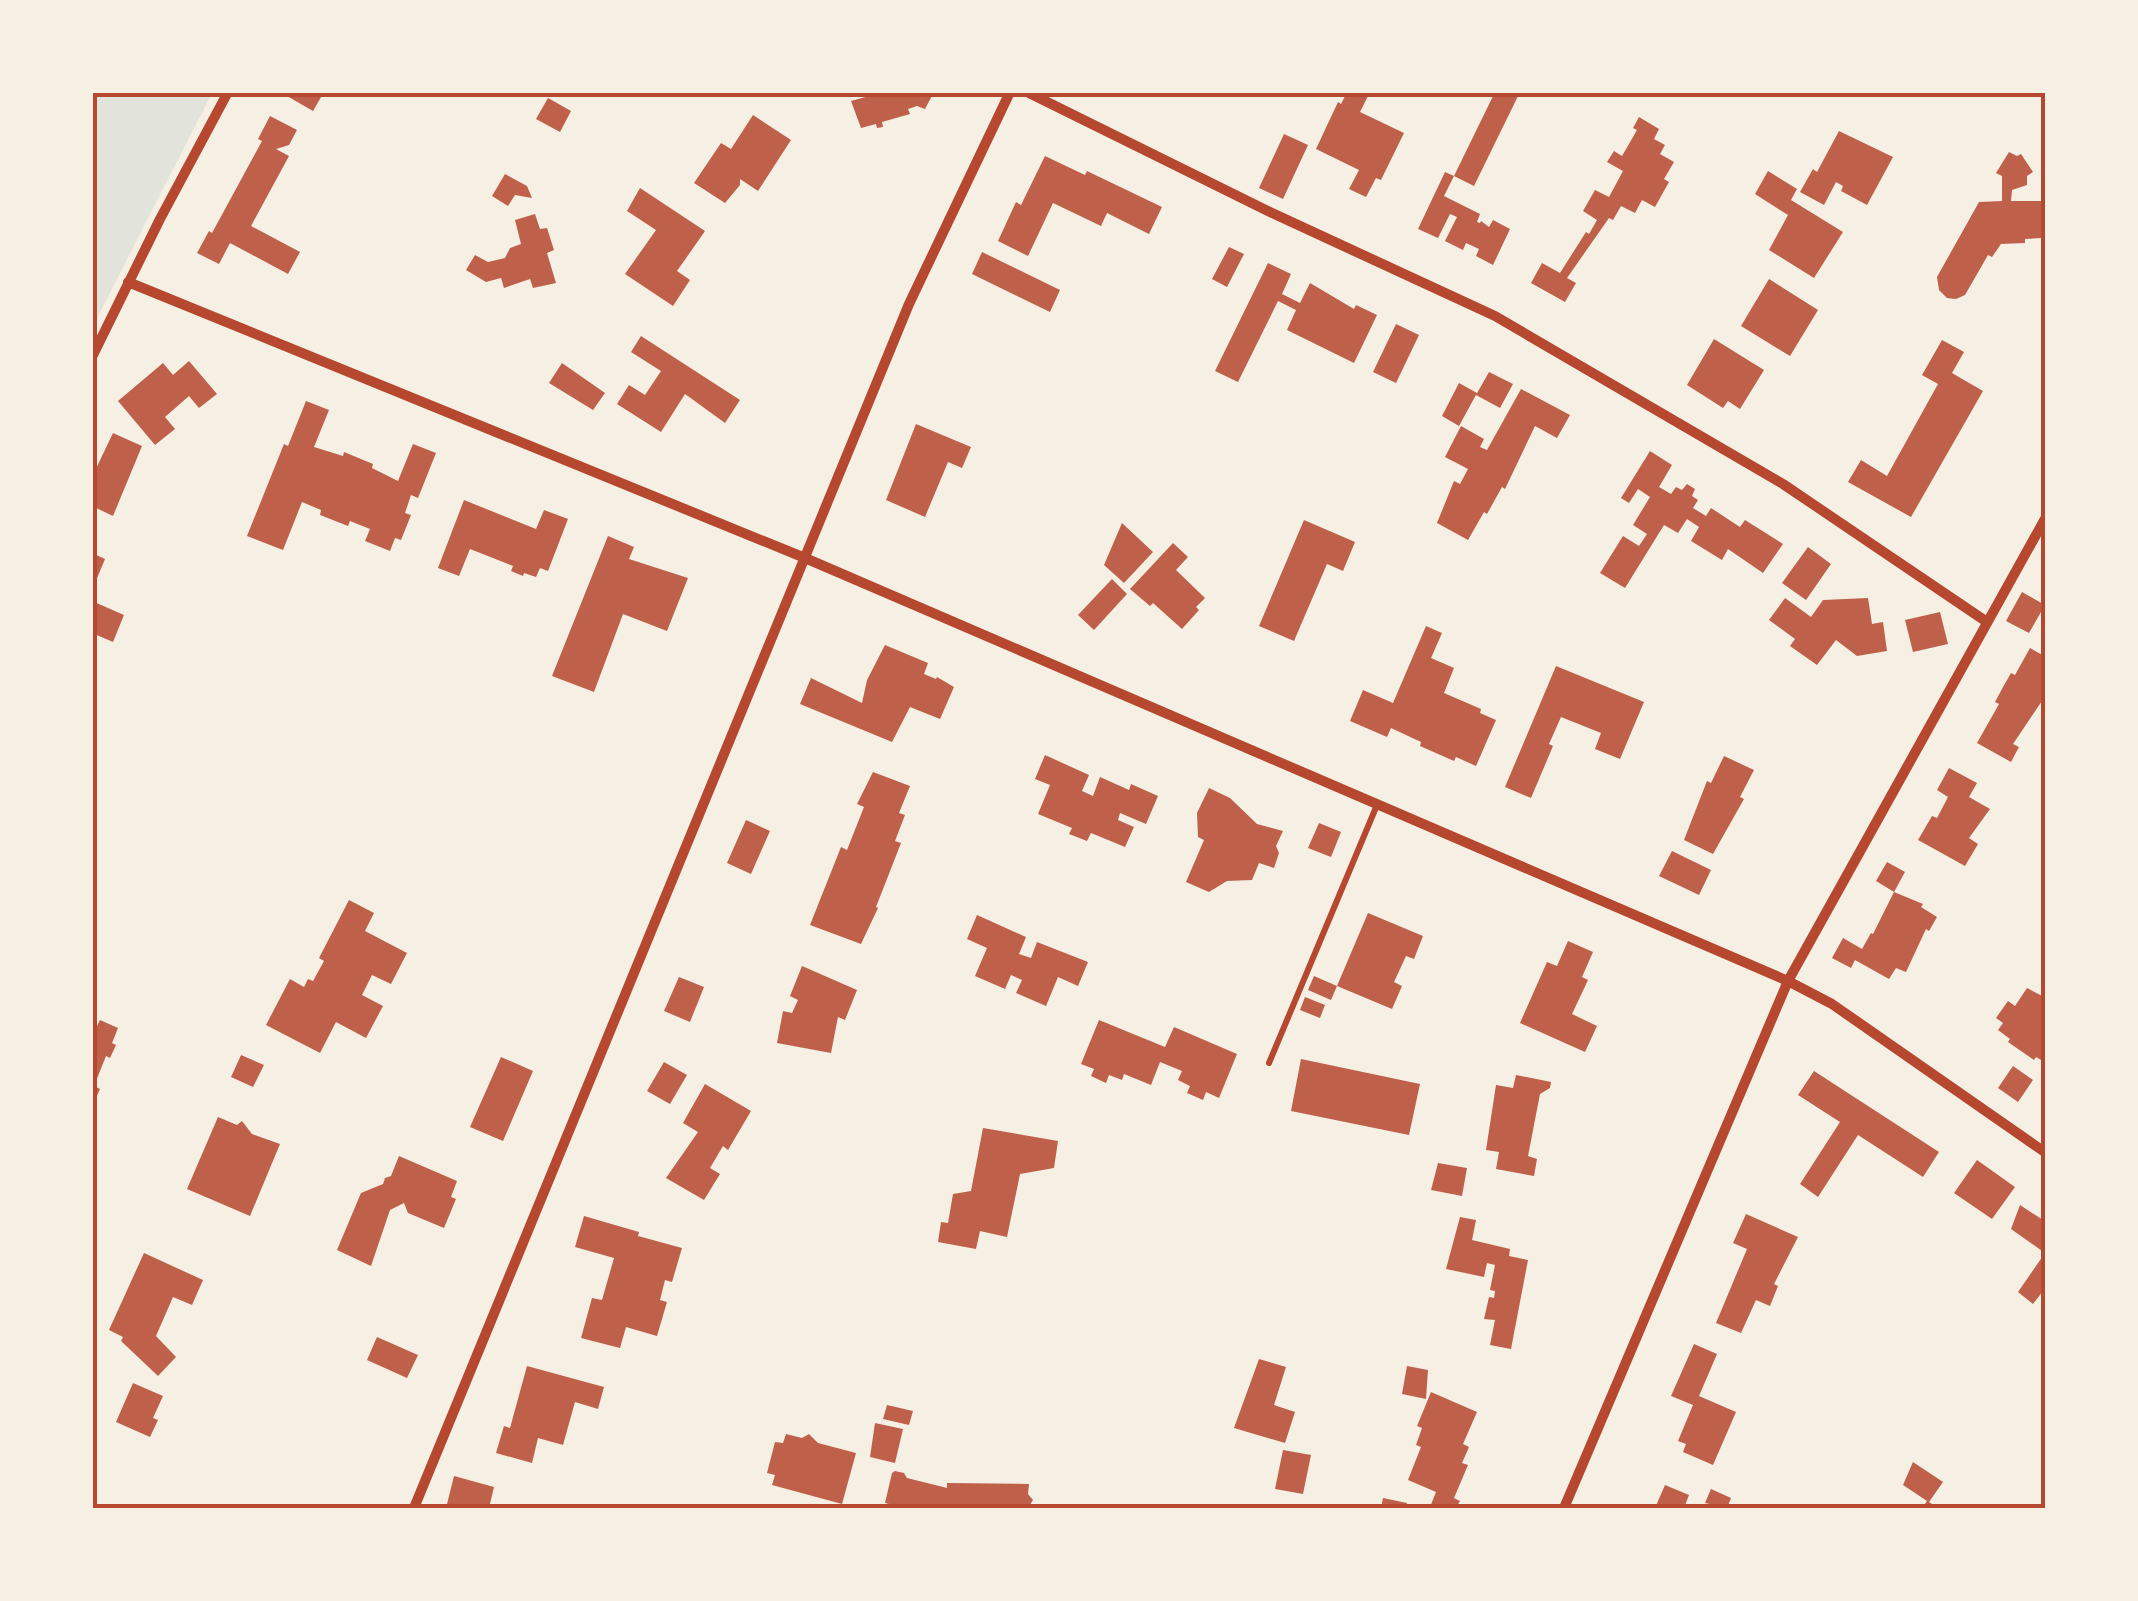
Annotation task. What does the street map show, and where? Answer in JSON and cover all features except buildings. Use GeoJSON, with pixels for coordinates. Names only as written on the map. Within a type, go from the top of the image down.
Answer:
{"type":"FeatureCollection","features":[{"type":"Feature","properties":{"kind":"street"},"geometry":{"type":"LineString","coordinates":[[92,357],[228,92]]}},
{"type":"Feature","properties":{"kind":"street"},"geometry":{"type":"LineString","coordinates":[[414,1508],[909,304],[1010,92]]}},
{"type":"Feature","properties":{"kind":"street"},"geometry":{"type":"LineString","coordinates":[[1026,92],[1495,316],[1783,484],[1988,622]]}},
{"type":"Feature","properties":{"kind":"street"},"geometry":{"type":"LineString","coordinates":[[128,282],[805,558],[1788,981],[1832,1004],[2046,1153]]}},
{"type":"Feature","properties":{"kind":"street"},"geometry":{"type":"LineString","coordinates":[[1564,1508],[1788,981],[2046,517]]}},
{"type":"Feature","properties":{"kind":"lane"},"geometry":{"type":"LineString","coordinates":[[1269,1062],[1378,804]]}},
{"type":"Feature","properties":{"kind":"shaded area"},"geometry":{"type":"Polygon","coordinates":[[[92,93],[212,93],[93,326],[92,93]]]}}]}
